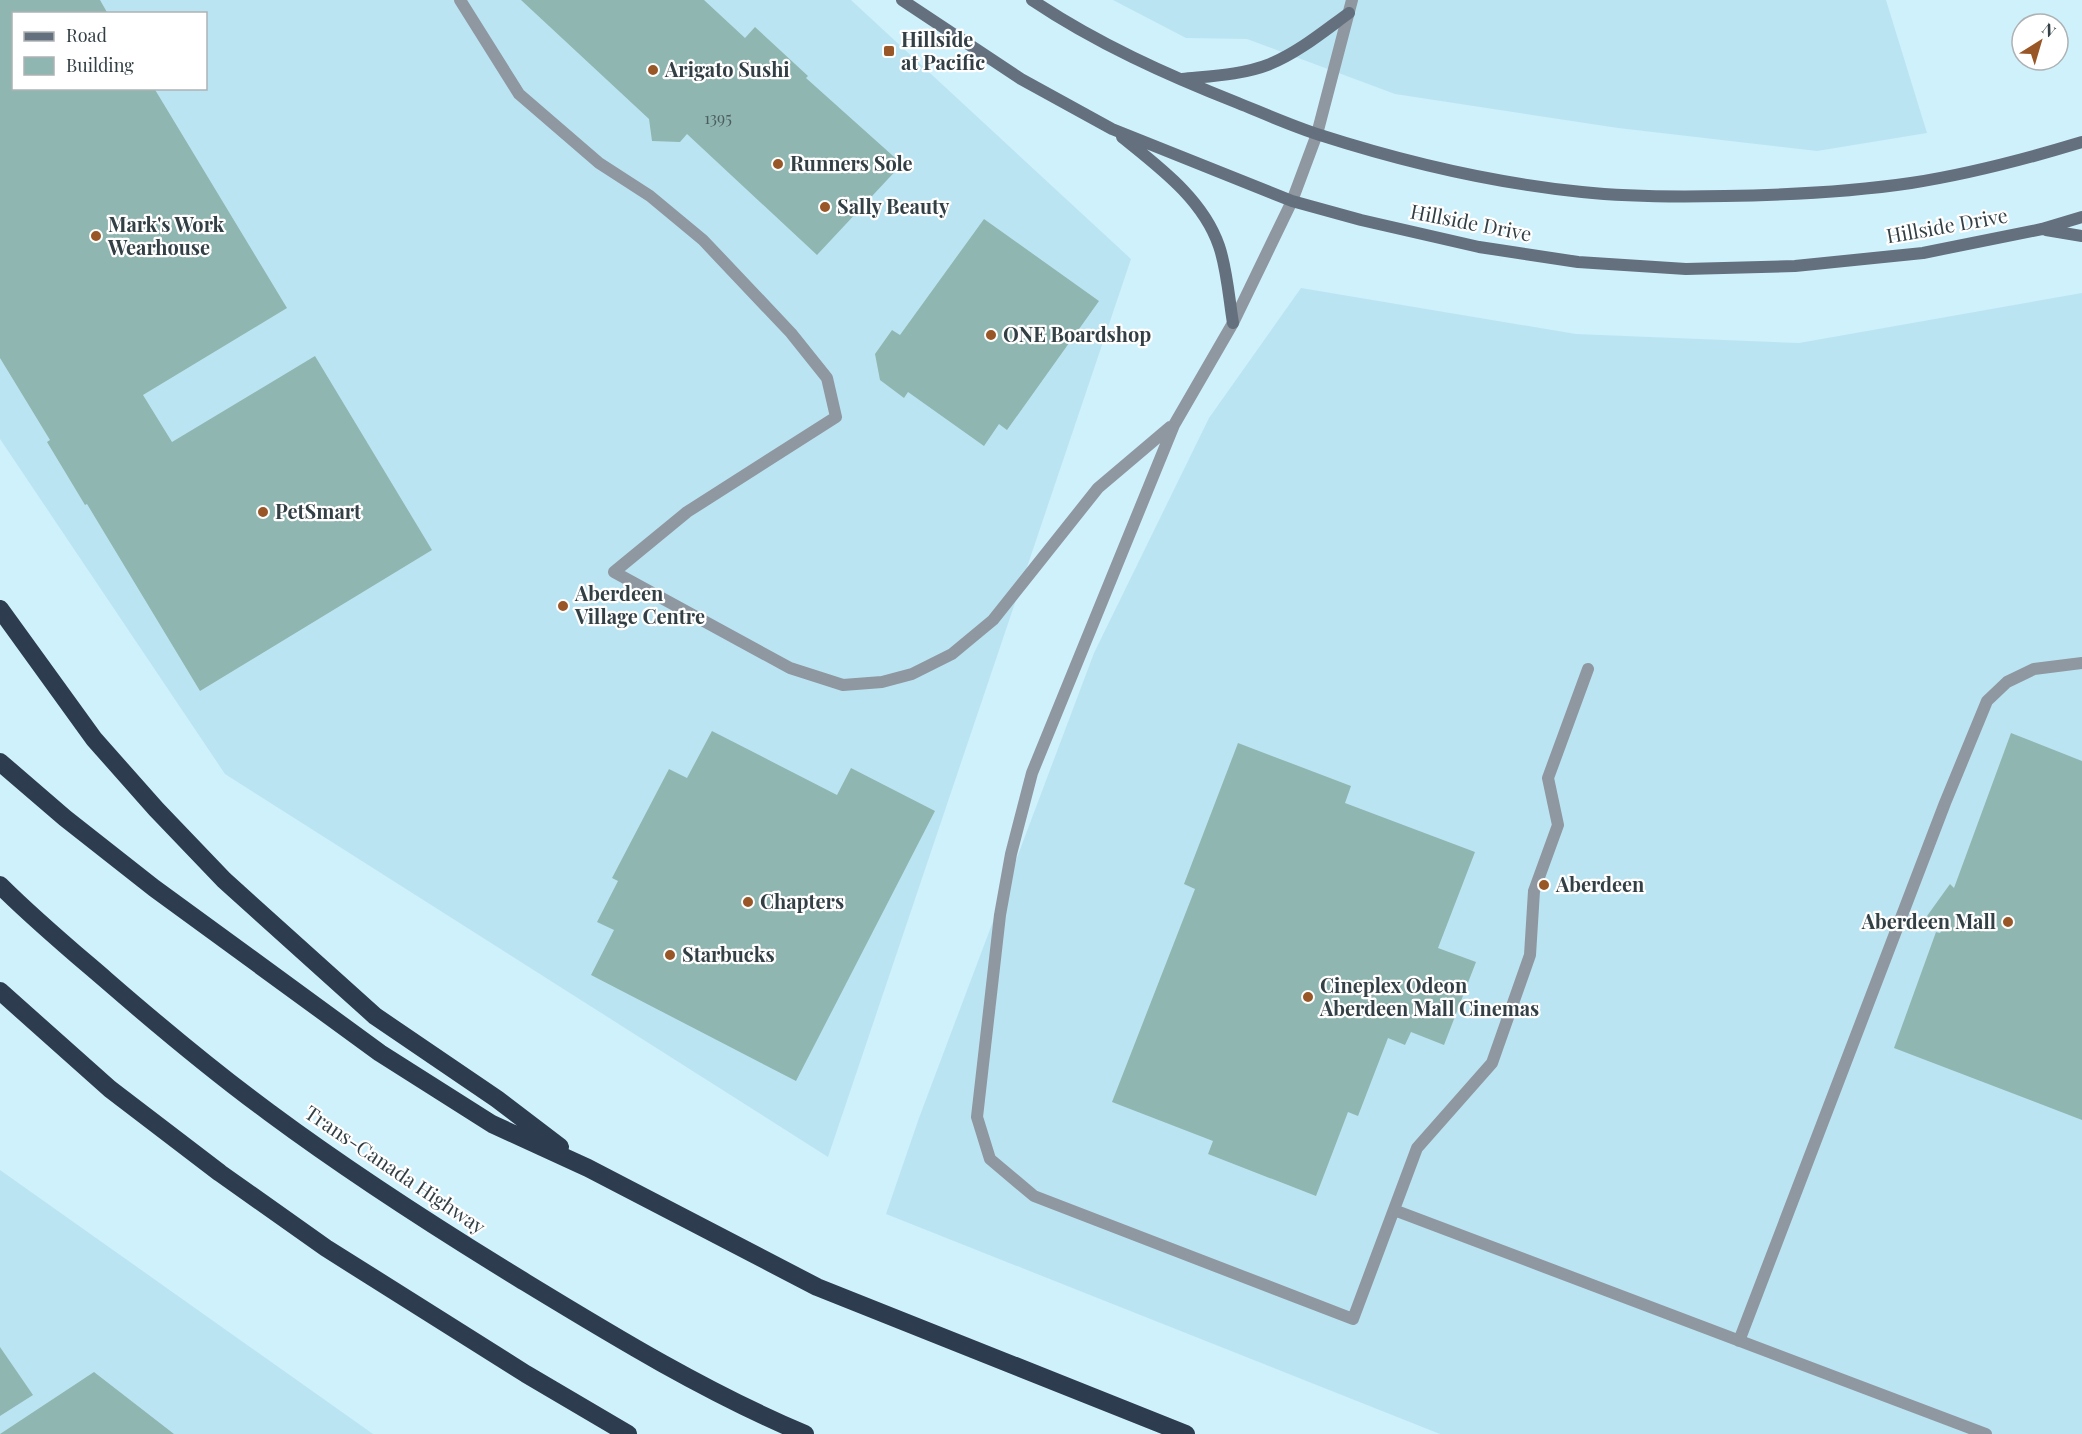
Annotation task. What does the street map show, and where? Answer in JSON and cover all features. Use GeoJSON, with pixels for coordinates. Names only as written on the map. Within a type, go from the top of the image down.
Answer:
{"type":"FeatureCollection","features":[{"type":"Feature","properties":{"kind":"highway"},"geometry":{"type":"LineString","coordinates":[[0,609],[94,739],[225,880],[375,1016],[497,1100],[588,1167]]}},
{"type":"Feature","properties":{"kind":"highway"},"geometry":{"type":"LineString","coordinates":[[0,762],[65,818],[154,888],[380,1053],[492,1124],[588,1167],[817,1287],[1186,1434]]}},
{"type":"Feature","properties":{"kind":"highway","name":"Trans-Canada Highway"},"geometry":{"type":"LineString","coordinates":[[0,885],[27,913],[153,1020],[270,1113],[371,1183],[472,1250],[637,1350],[772,1420],[805,1434]]}},
{"type":"Feature","properties":{"kind":"highway"},"geometry":{"type":"LineString","coordinates":[[0,991],[110,1089],[239,1187],[326,1248],[526,1374],[628,1434]]}},
{"type":"Feature","properties":{"kind":"main road","name":"Hillside Drive"},"geometry":{"type":"LineString","coordinates":[[902,0],[1021,79],[1112,129],[1292,201],[1479,248],[1578,262],[1686,268],[1795,266],[1923,253],[2042,229],[2082,217]]}},
{"type":"Feature","properties":{"kind":"main road"},"geometry":{"type":"LineString","coordinates":[[1032,0],[1060,18],[1178,80],[1317,134],[1396,157],[1488,178],[1582,192],[1686,196],[1794,195],[1912,183],[2023,160],[2082,142]]}},
{"type":"Feature","properties":{"kind":"main road"},"geometry":{"type":"LineString","coordinates":[[1178,80],[1227,75],[1268,64],[1289,54],[1349,13]]}},
{"type":"Feature","properties":{"kind":"main road"},"geometry":{"type":"LineString","coordinates":[[1112,129],[1182,188],[1209,223],[1220,247],[1233,323]]}},
{"type":"Feature","properties":{"kind":"main road"},"geometry":{"type":"LineString","coordinates":[[2042,229],[2082,236]]}},
{"type":"Feature","properties":{"kind":"lane"},"geometry":{"type":"LineString","coordinates":[[460,0],[519,94],[598,163],[650,196],[703,240],[791,333],[827,378],[836,417],[687,513],[614,572],[790,668],[843,685],[892,680],[912,674],[952,654],[993,620],[1098,488],[1174,424]]}},
{"type":"Feature","properties":{"kind":"lane"},"geometry":{"type":"LineString","coordinates":[[1352,0],[1317,134],[1292,201],[1233,323],[1174,424],[1032,773],[1011,854],[1000,915],[977,1118],[990,1159],[1034,1196],[1353,1319],[1417,1148],[1492,1063],[1530,955],[1534,891],[1558,825],[1548,778],[1588,669]]}},
{"type":"Feature","properties":{"kind":"lane"},"geometry":{"type":"LineString","coordinates":[[1739,1341],[1945,803],[1987,701],[2007,682],[2034,669],[2082,663]]}},
{"type":"Feature","properties":{"kind":"lane"},"geometry":{"type":"LineString","coordinates":[[1394,1210],[1986,1434]]}},
{"type":"Feature","properties":{"kind":"shaded area","name":"Aberdeen Village Centre"},"geometry":{"type":"Polygon","coordinates":[[[0,0],[851,0],[1131,259],[828,1157],[225,774],[0,439],[0,0]]]}},
{"type":"Feature","properties":{"kind":"shaded area"},"geometry":{"type":"Polygon","coordinates":[[[1113,0],[1886,0],[1927,133],[1817,151],[1618,128],[1395,94],[1247,39],[1186,38],[1113,0]]]}},
{"type":"Feature","properties":{"kind":"shaded area","name":"Aberdeen"},"geometry":{"type":"Polygon","coordinates":[[[1301,288],[1576,334],[1799,343],[2082,293],[2082,1434],[1440,1434],[886,1214],[919,1118],[1094,653],[1209,418],[1301,288]]]}},
{"type":"Feature","properties":{"kind":"shaded area"},"geometry":{"type":"Polygon","coordinates":[[[0,1170],[373,1434],[0,1434],[0,1170]]]}},
{"type":"Feature","properties":{"kind":"building"},"geometry":{"type":"Polygon","coordinates":[[[0,0],[100,0],[107,12],[12,12],[12,90],[155,90],[287,308],[143,395],[172,442],[315,356],[432,550],[200,691],[47,442],[50,440],[0,358],[0,0]]]}},
{"type":"Feature","properties":{"kind":"building"},"geometry":{"type":"Polygon","coordinates":[[[521,0],[704,0],[745,38],[755,27],[808,76],[806,78],[902,164],[817,255],[687,134],[680,142],[652,141],[649,119],[521,0]]]}},
{"type":"Feature","properties":{"kind":"building"},"geometry":{"type":"Polygon","coordinates":[[[984,219],[1099,301],[1007,430],[999,424],[984,446],[908,392],[904,398],[880,380],[875,354],[892,330],[900,335],[984,219]]]}},
{"type":"Feature","properties":{"kind":"building","name":"Chapters"},"geometry":{"type":"Polygon","coordinates":[[[712,731],[837,795],[851,768],[935,811],[796,1081],[591,975],[614,930],[597,922],[618,881],[612,878],[669,769],[687,778],[712,731]]]}},
{"type":"Feature","properties":{"kind":"building","name":"Aberdeen Mall"},"geometry":{"type":"Polygon","coordinates":[[[2011,733],[2082,761],[2082,1120],[1894,1048],[1936,932],[1940,933],[1943,928],[1927,916],[1950,884],[1954,888],[2011,733]]]}},
{"type":"Feature","properties":{"kind":"building","name":"Cineplex Odeon Aberdeen Mall Cinemas"},"geometry":{"type":"Polygon","coordinates":[[[1238,743],[1351,786],[1345,803],[1475,852],[1438,948],[1476,962],[1444,1045],[1411,1032],[1405,1045],[1388,1038],[1358,1116],[1348,1112],[1316,1196],[1208,1154],[1213,1141],[1112,1102],[1195,889],[1184,884],[1238,743]]]}},
{"type":"Feature","properties":{"kind":"building"},"geometry":{"type":"Polygon","coordinates":[[[0,1347],[33,1395],[0,1416],[0,1347]]]}},
{"type":"Feature","properties":{"kind":"building"},"geometry":{"type":"Polygon","coordinates":[[[94,1372],[174,1434],[0,1434],[94,1372]]]}},
{"type":"Feature","properties":{"kind":"place","name":"Hillside at Pacific"},"geometry":{"type":"Point","coordinates":[889,51]}},
{"type":"Feature","properties":{"kind":"place","name":"Arigato Sushi"},"geometry":{"type":"Point","coordinates":[653,70]}},
{"type":"Feature","properties":{"kind":"place","name":"Runners Sole"},"geometry":{"type":"Point","coordinates":[778,164]}},
{"type":"Feature","properties":{"kind":"place","name":"Sally Beauty"},"geometry":{"type":"Point","coordinates":[825,207]}},
{"type":"Feature","properties":{"kind":"place","name":"Mark's Work Wearhouse"},"geometry":{"type":"Point","coordinates":[96,236]}},
{"type":"Feature","properties":{"kind":"place","name":"ONE Boardshop"},"geometry":{"type":"Point","coordinates":[991,335]}},
{"type":"Feature","properties":{"kind":"place","name":"PetSmart"},"geometry":{"type":"Point","coordinates":[263,512]}},
{"type":"Feature","properties":{"kind":"place","name":"Aberdeen Village Centre"},"geometry":{"type":"Point","coordinates":[563,606]}},
{"type":"Feature","properties":{"kind":"place","name":"Aberdeen"},"geometry":{"type":"Point","coordinates":[1544,885]}},
{"type":"Feature","properties":{"kind":"place","name":"Chapters"},"geometry":{"type":"Point","coordinates":[748,902]}},
{"type":"Feature","properties":{"kind":"place","name":"Aberdeen Mall"},"geometry":{"type":"Point","coordinates":[2008,922]}},
{"type":"Feature","properties":{"kind":"place","name":"Starbucks"},"geometry":{"type":"Point","coordinates":[670,955]}},
{"type":"Feature","properties":{"kind":"place","name":"Cineplex Odeon Aberdeen Mall Cinemas"},"geometry":{"type":"Point","coordinates":[1308,997]}}]}
